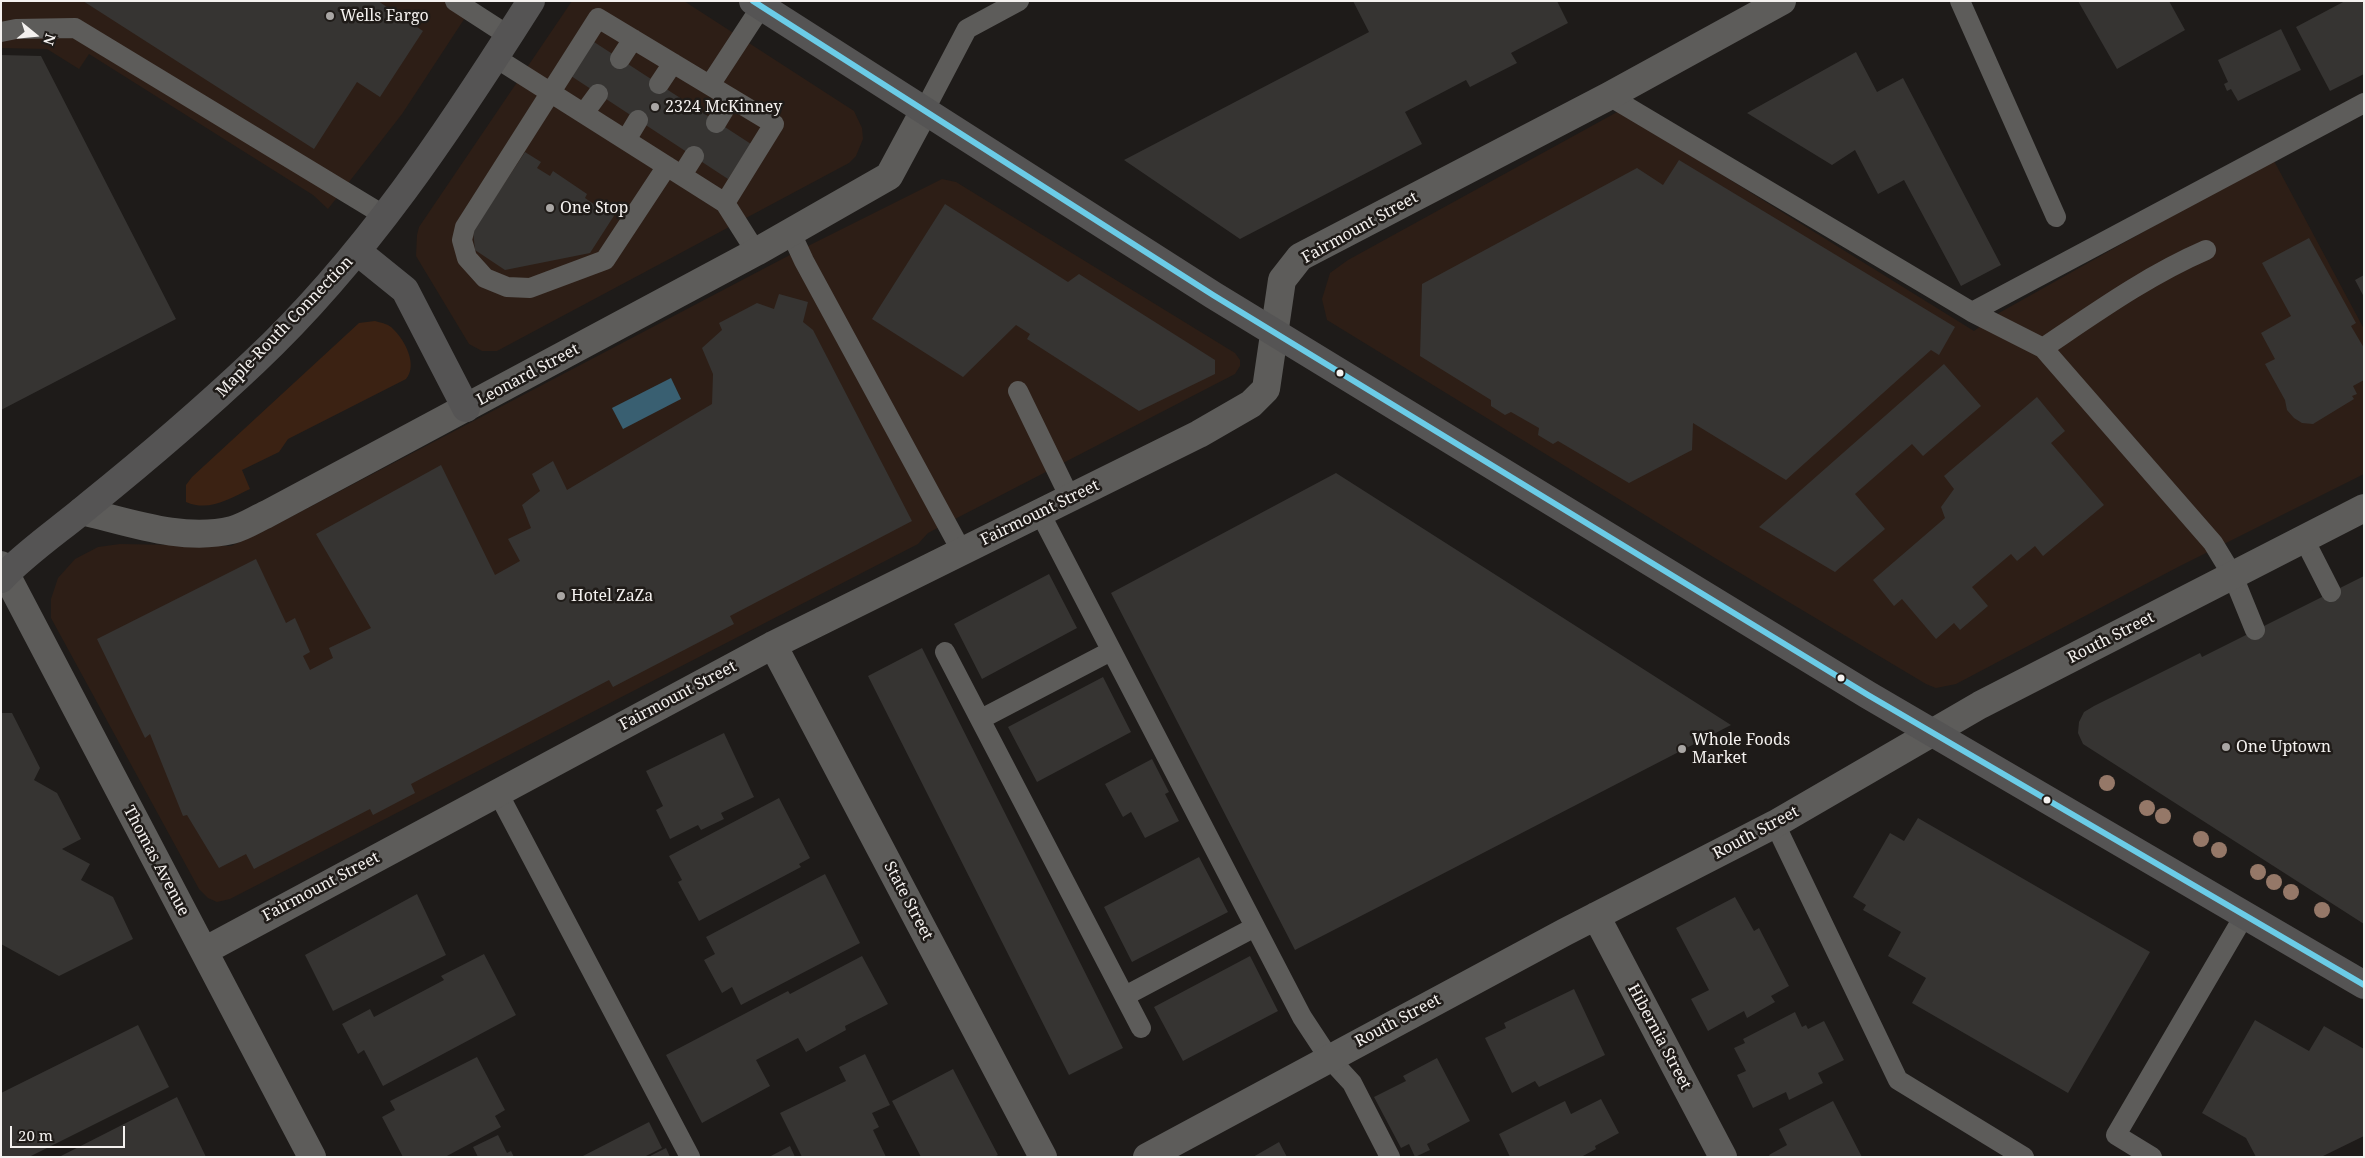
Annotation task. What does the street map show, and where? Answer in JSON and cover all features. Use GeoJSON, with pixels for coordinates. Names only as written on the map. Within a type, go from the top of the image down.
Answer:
{"type":"FeatureCollection","features":[{"type":"Feature","properties":{"kind":"street","name":"Maple-Routh Connection"},"geometry":{"type":"LineString","coordinates":[[3,573],[181,429],[256,361],[320,296],[358,252],[385,216],[496,58],[531,1]]}},
{"type":"Feature","properties":{"kind":"street","name":"Fairmount Street"},"geometry":{"type":"LineString","coordinates":[[204,951],[773,645],[1199,434],[1251,404],[1266,389],[1282,280],[1300,257],[1609,96],[1782,1]]}},
{"type":"Feature","properties":{"kind":"street"},"geometry":{"type":"LineString","coordinates":[[757,4],[1274,332],[1930,732],[2364,986]]}},
{"type":"Feature","properties":{"kind":"street","name":"Leonard Street"},"geometry":{"type":"LineString","coordinates":[[82,511],[144,526],[189,533],[232,530],[268,514],[791,233],[889,176],[924,111]]}},
{"type":"Feature","properties":{"kind":"street"},"geometry":{"type":"LineString","coordinates":[[358,252],[405,290],[466,408]]}},
{"type":"Feature","properties":{"kind":"street","name":"Routh Street"},"geometry":{"type":"LineString","coordinates":[[1147,1157],[1596,916],[1776,824],[1882,763],[1930,732],[2364,508]]}},
{"type":"Feature","properties":{"kind":"street","name":"Thomas Avenue"},"geometry":{"type":"LineString","coordinates":[[3,573],[312,1157]]}},
{"type":"Feature","properties":{"kind":"street","name":"State Street"},"geometry":{"type":"LineString","coordinates":[[773,645],[1043,1157]]}},
{"type":"Feature","properties":{"kind":"street","name":"Hibernia Street"},"geometry":{"type":"LineString","coordinates":[[1596,916],[1723,1157]]}},
{"type":"Feature","properties":{"kind":"lane"},"geometry":{"type":"LineString","coordinates":[[455,1],[509,36]]}},
{"type":"Feature","properties":{"kind":"lane"},"geometry":{"type":"LineString","coordinates":[[924,111],[968,29],[1019,1]]}},
{"type":"Feature","properties":{"kind":"lane"},"geometry":{"type":"LineString","coordinates":[[1960,1],[2056,217]]}},
{"type":"Feature","properties":{"kind":"lane"},"geometry":{"type":"LineString","coordinates":[[710,84],[757,4]]}},
{"type":"Feature","properties":{"kind":"lane"},"geometry":{"type":"LineString","coordinates":[[694,156],[675,170],[605,260],[530,288],[507,287],[485,278],[467,258],[462,240],[465,227],[598,18],[774,124],[725,203]]}},
{"type":"Feature","properties":{"kind":"lane"},"geometry":{"type":"LineString","coordinates":[[1,32],[16,29],[75,28],[385,216]]}},
{"type":"Feature","properties":{"kind":"lane"},"geometry":{"type":"LineString","coordinates":[[620,59],[632,39]]}},
{"type":"Feature","properties":{"kind":"lane"},"geometry":{"type":"LineString","coordinates":[[496,58],[725,203],[756,252]]}},
{"type":"Feature","properties":{"kind":"lane"},"geometry":{"type":"LineString","coordinates":[[659,84],[673,63]]}},
{"type":"Feature","properties":{"kind":"lane"},"geometry":{"type":"LineString","coordinates":[[584,113],[598,94]]}},
{"type":"Feature","properties":{"kind":"lane"},"geometry":{"type":"LineString","coordinates":[[1609,96],[1972,312],[2043,348],[2213,543],[2233,576],[2256,630]]}},
{"type":"Feature","properties":{"kind":"lane"},"geometry":{"type":"LineString","coordinates":[[716,123],[731,98]]}},
{"type":"Feature","properties":{"kind":"lane"},"geometry":{"type":"LineString","coordinates":[[1972,312],[2364,103]]}},
{"type":"Feature","properties":{"kind":"lane"},"geometry":{"type":"LineString","coordinates":[[626,140],[638,120]]}},
{"type":"Feature","properties":{"kind":"lane"},"geometry":{"type":"LineString","coordinates":[[791,233],[804,262],[962,552]]}},
{"type":"Feature","properties":{"kind":"lane"},"geometry":{"type":"LineString","coordinates":[[2043,348],[2164,271],[2206,250]]}},
{"type":"Feature","properties":{"kind":"lane"},"geometry":{"type":"LineString","coordinates":[[1018,391],[1070,498]]}},
{"type":"Feature","properties":{"kind":"lane"},"geometry":{"type":"LineString","coordinates":[[1040,513],[1302,1018],[1329,1058],[1352,1083],[1390,1157]]}},
{"type":"Feature","properties":{"kind":"lane"},"geometry":{"type":"LineString","coordinates":[[2304,539],[2331,592]]}},
{"type":"Feature","properties":{"kind":"lane"},"geometry":{"type":"LineString","coordinates":[[981,720],[1111,650]]}},
{"type":"Feature","properties":{"kind":"lane"},"geometry":{"type":"LineString","coordinates":[[945,652],[1142,1028]]}},
{"type":"Feature","properties":{"kind":"lane"},"geometry":{"type":"LineString","coordinates":[[498,793],[690,1157]]}},
{"type":"Feature","properties":{"kind":"lane"},"geometry":{"type":"LineString","coordinates":[[1776,824],[1898,1080],[2024,1157]]}},
{"type":"Feature","properties":{"kind":"lane"},"geometry":{"type":"LineString","coordinates":[[2152,1157],[2116,1135],[2244,916]]}},
{"type":"Feature","properties":{"kind":"lane"},"geometry":{"type":"LineString","coordinates":[[1125,996],[1255,927]]}},
{"type":"Feature","properties":{"kind":"shaded area"},"geometry":{"type":"Polygon","coordinates":[[[1,1],[476,1],[402,114],[328,209],[313,195],[89,54],[79,69],[47,49],[1,48],[1,1]]]}},
{"type":"Feature","properties":{"kind":"shaded area"},"geometry":{"type":"Polygon","coordinates":[[[572,1],[684,1],[854,111],[862,128],[863,139],[856,156],[849,163],[497,351],[482,351],[469,344],[416,256],[419,227],[572,1]]]}},
{"type":"Feature","properties":{"kind":"shaded area"},"geometry":{"type":"Polygon","coordinates":[[[1619,111],[1974,331],[1999,313],[2273,159],[2364,329],[2364,474],[2178,567],[1956,684],[1936,688],[1926,684],[1715,558],[1327,320],[1322,299],[1330,273],[1348,260],[1619,111]]]}},
{"type":"Feature","properties":{"kind":"shaded area"},"geometry":{"type":"Polygon","coordinates":[[[942,179],[956,182],[1235,353],[1240,360],[1240,366],[1235,374],[928,533],[918,544],[230,899],[217,902],[208,898],[199,889],[51,618],[51,599],[58,578],[75,559],[98,547],[120,544],[231,546],[264,531],[786,257],[942,179]]]}},
{"type":"Feature","properties":{"kind":"shaded area"},"geometry":{"type":"Polygon","coordinates":[[[375,321],[391,327],[406,346],[411,367],[406,379],[288,439],[279,452],[242,470],[250,489],[211,505],[194,505],[186,502],[186,485],[192,477],[359,323],[375,321]]]}},
{"type":"Feature","properties":{"kind":"water"},"geometry":{"type":"Polygon","coordinates":[[[671,378],[681,399],[623,429],[612,408],[671,378]]]}},
{"type":"Feature","properties":{"kind":"building"},"geometry":{"type":"Polygon","coordinates":[[[83,1],[378,1],[423,31],[380,97],[357,82],[314,149],[83,1]]]}},
{"type":"Feature","properties":{"kind":"building"},"geometry":{"type":"Polygon","coordinates":[[[1353,1],[1557,1],[1568,23],[1511,53],[1517,63],[1470,87],[1466,80],[1405,112],[1422,144],[1240,239],[1124,160],[1369,32],[1353,1]]]}},
{"type":"Feature","properties":{"kind":"building"},"geometry":{"type":"Polygon","coordinates":[[[2078,1],[2169,1],[2185,30],[2117,69],[2078,1]]]}},
{"type":"Feature","properties":{"kind":"building"},"geometry":{"type":"Polygon","coordinates":[[[2345,1],[2362,1],[2364,5],[2364,74],[2330,91],[2296,27],[2345,1]]]}},
{"type":"Feature","properties":{"kind":"building"},"geometry":{"type":"Polygon","coordinates":[[[2281,29],[2301,70],[2238,101],[2231,89],[2227,91],[2224,84],[2228,82],[2218,60],[2281,29]]]}},
{"type":"Feature","properties":{"kind":"building","name":"2324 McKinney"},"geometry":{"type":"Polygon","coordinates":[[[591,40],[751,144],[728,179],[568,74],[591,40]]]}},
{"type":"Feature","properties":{"kind":"building"},"geometry":{"type":"Polygon","coordinates":[[[1856,52],[1877,92],[1903,78],[2001,265],[1961,286],[1904,180],[1878,194],[1855,150],[1832,165],[1747,113],[1856,52]]]}},
{"type":"Feature","properties":{"kind":"building"},"geometry":{"type":"Polygon","coordinates":[[[1,55],[41,56],[176,319],[1,410],[1,55]]]}},
{"type":"Feature","properties":{"kind":"building","name":"One Stop"},"geometry":{"type":"Polygon","coordinates":[[[525,152],[541,162],[537,168],[550,176],[553,171],[587,194],[585,198],[595,205],[599,199],[617,211],[590,253],[505,270],[475,250],[473,231],[525,152]]]}},
{"type":"Feature","properties":{"kind":"building"},"geometry":{"type":"Polygon","coordinates":[[[1679,160],[1955,327],[1939,355],[1931,350],[1786,480],[1693,423],[1692,450],[1629,483],[1558,441],[1553,444],[1538,435],[1539,428],[1511,412],[1505,415],[1491,406],[1491,400],[1420,356],[1422,284],[1637,168],[1663,185],[1679,160]]]}},
{"type":"Feature","properties":{"kind":"building"},"geometry":{"type":"Polygon","coordinates":[[[945,204],[1068,282],[1079,274],[1215,360],[1215,374],[1139,411],[1027,339],[1030,334],[1016,325],[963,377],[872,319],[945,204]]]}},
{"type":"Feature","properties":{"kind":"building"},"geometry":{"type":"Polygon","coordinates":[[[2309,238],[2356,323],[2351,326],[2364,348],[2364,380],[2353,386],[2357,394],[2352,396],[2354,399],[2313,424],[2302,423],[2287,410],[2285,400],[2265,364],[2275,359],[2261,333],[2291,316],[2262,263],[2309,238]]]}},
{"type":"Feature","properties":{"kind":"building"},"geometry":{"type":"Polygon","coordinates":[[[2364,275],[2364,297],[2355,280],[2364,275]]]}},
{"type":"Feature","properties":{"kind":"building","name":"Hotel ZaZa"},"geometry":{"type":"Polygon","coordinates":[[[779,294],[808,302],[803,322],[813,330],[912,521],[730,616],[734,624],[613,687],[609,680],[411,784],[415,793],[373,815],[370,809],[254,869],[246,854],[219,868],[187,815],[183,816],[150,734],[145,738],[97,639],[256,559],[286,623],[295,618],[310,652],[303,656],[310,670],[333,658],[329,648],[371,628],[316,534],[441,465],[495,575],[520,561],[508,539],[531,528],[522,505],[540,491],[532,474],[553,461],[567,490],[712,404],[713,374],[702,348],[722,330],[719,323],[757,303],[774,309],[779,294]]]}},
{"type":"Feature","properties":{"kind":"building"},"geometry":{"type":"Polygon","coordinates":[[[1944,364],[1981,406],[1923,456],[1912,444],[1855,494],[1885,529],[1835,572],[1759,527],[1944,364]]]}},
{"type":"Feature","properties":{"kind":"building"},"geometry":{"type":"Polygon","coordinates":[[[2037,397],[2065,431],[2051,443],[2104,505],[2043,556],[2035,546],[2017,561],[2011,554],[1972,587],[1988,606],[1960,630],[1954,623],[1936,639],[1902,599],[1894,606],[1873,580],[1945,518],[1941,507],[1954,489],[1944,476],[2037,397]]]}},
{"type":"Feature","properties":{"kind":"building"},"geometry":{"type":"Polygon","coordinates":[[[1336,473],[1731,725],[1295,950],[1111,593],[1336,473]]]}},
{"type":"Feature","properties":{"kind":"building"},"geometry":{"type":"Polygon","coordinates":[[[1049,574],[1077,628],[982,679],[954,624],[1049,574]]]}},
{"type":"Feature","properties":{"kind":"building","name":"One Uptown"},"geometry":{"type":"Polygon","coordinates":[[[2364,576],[2364,924],[2083,744],[2078,733],[2079,722],[2084,712],[2094,706],[2200,653],[2202,657],[2364,576]]]}},
{"type":"Feature","properties":{"kind":"building"},"geometry":{"type":"Polygon","coordinates":[[[922,648],[1123,1048],[1069,1075],[868,676],[922,648]]]}},
{"type":"Feature","properties":{"kind":"building"},"geometry":{"type":"Polygon","coordinates":[[[1103,677],[1131,732],[1037,782],[1008,727],[1103,677]]]}},
{"type":"Feature","properties":{"kind":"building"},"geometry":{"type":"Polygon","coordinates":[[[1,713],[12,713],[40,768],[34,780],[57,793],[81,839],[62,849],[90,864],[81,880],[113,897],[133,939],[59,976],[1,944],[1,713]]]}},
{"type":"Feature","properties":{"kind":"building"},"geometry":{"type":"Polygon","coordinates":[[[724,733],[754,797],[721,813],[724,819],[701,830],[698,825],[670,839],[656,810],[663,806],[646,771],[724,733]]]}},
{"type":"Feature","properties":{"kind":"building"},"geometry":{"type":"Polygon","coordinates":[[[1152,759],[1169,792],[1165,794],[1179,821],[1145,838],[1131,812],[1123,817],[1105,784],[1152,759]]]}},
{"type":"Feature","properties":{"kind":"building"},"geometry":{"type":"Polygon","coordinates":[[[779,798],[810,858],[799,864],[801,867],[699,921],[678,882],[682,880],[669,856],[779,798]]]}},
{"type":"Feature","properties":{"kind":"building"},"geometry":{"type":"Polygon","coordinates":[[[1918,818],[2150,952],[2068,1093],[1912,1003],[1926,978],[1888,956],[1901,932],[1863,910],[1866,905],[1853,897],[1890,833],[1904,841],[1918,818]]]}},
{"type":"Feature","properties":{"kind":"building"},"geometry":{"type":"Polygon","coordinates":[[[1199,857],[1228,912],[1132,962],[1104,907],[1199,857]]]}},
{"type":"Feature","properties":{"kind":"building"},"geometry":{"type":"Polygon","coordinates":[[[825,874],[860,943],[741,1005],[732,987],[722,993],[704,960],[715,954],[706,937],[825,874]]]}},
{"type":"Feature","properties":{"kind":"building"},"geometry":{"type":"Polygon","coordinates":[[[417,894],[446,955],[333,1011],[305,955],[417,894]]]}},
{"type":"Feature","properties":{"kind":"building"},"geometry":{"type":"Polygon","coordinates":[[[1735,897],[1754,931],[1759,928],[1789,986],[1771,996],[1775,1002],[1747,1018],[1744,1011],[1708,1031],[1691,999],[1709,990],[1676,928],[1735,897]]]}},
{"type":"Feature","properties":{"kind":"building"},"geometry":{"type":"Polygon","coordinates":[[[484,954],[516,1015],[383,1086],[364,1050],[358,1054],[342,1024],[370,1009],[374,1017],[444,980],[441,976],[484,954]]]}},
{"type":"Feature","properties":{"kind":"building"},"geometry":{"type":"Polygon","coordinates":[[[862,956],[888,1004],[845,1026],[846,1030],[806,1052],[798,1038],[756,1060],[770,1086],[702,1123],[666,1055],[788,991],[790,994],[862,956]]]}},
{"type":"Feature","properties":{"kind":"building"},"geometry":{"type":"Polygon","coordinates":[[[1250,956],[1278,1011],[1183,1061],[1154,1007],[1250,956]]]}},
{"type":"Feature","properties":{"kind":"building"},"geometry":{"type":"Polygon","coordinates":[[[1574,989],[1605,1055],[1539,1087],[1535,1081],[1512,1093],[1485,1038],[1506,1028],[1504,1023],[1574,989]]]}},
{"type":"Feature","properties":{"kind":"building"},"geometry":{"type":"Polygon","coordinates":[[[1795,1012],[1802,1027],[1806,1025],[1808,1029],[1824,1021],[1844,1060],[1818,1073],[1823,1083],[1789,1100],[1786,1092],[1753,1108],[1737,1075],[1746,1071],[1734,1048],[1745,1043],[1743,1039],[1795,1012]]]}},
{"type":"Feature","properties":{"kind":"building"},"geometry":{"type":"Polygon","coordinates":[[[2255,1020],[2309,1051],[2324,1026],[2364,1049],[2364,1136],[2321,1157],[2256,1157],[2246,1138],[2202,1113],[2255,1020]]]}},
{"type":"Feature","properties":{"kind":"building"},"geometry":{"type":"Polygon","coordinates":[[[138,1025],[169,1087],[29,1157],[1,1157],[1,1093],[138,1025]]]}},
{"type":"Feature","properties":{"kind":"building"},"geometry":{"type":"Polygon","coordinates":[[[865,1054],[890,1105],[872,1113],[879,1127],[873,1130],[886,1157],[802,1157],[780,1113],[846,1081],[839,1067],[865,1054]]]}},
{"type":"Feature","properties":{"kind":"building"},"geometry":{"type":"Polygon","coordinates":[[[477,1057],[505,1110],[495,1116],[501,1127],[445,1157],[403,1157],[382,1117],[395,1110],[390,1101],[477,1057]]]}},
{"type":"Feature","properties":{"kind":"building"},"geometry":{"type":"Polygon","coordinates":[[[1437,1058],[1470,1121],[1427,1144],[1430,1150],[1415,1157],[1409,1144],[1401,1148],[1374,1097],[1406,1081],[1403,1076],[1437,1058]]]}},
{"type":"Feature","properties":{"kind":"building"},"geometry":{"type":"Polygon","coordinates":[[[953,1069],[998,1155],[994,1157],[921,1157],[892,1101],[953,1069]]]}},
{"type":"Feature","properties":{"kind":"building"},"geometry":{"type":"Polygon","coordinates":[[[177,1097],[206,1157],[59,1157],[177,1097]]]}},
{"type":"Feature","properties":{"kind":"building"},"geometry":{"type":"Polygon","coordinates":[[[1601,1099],[1619,1133],[1595,1146],[1596,1149],[1581,1157],[1510,1157],[1499,1134],[1565,1101],[1571,1114],[1601,1099]]]}},
{"type":"Feature","properties":{"kind":"building"},"geometry":{"type":"Polygon","coordinates":[[[1833,1101],[1862,1157],[1770,1157],[1769,1155],[1787,1145],[1779,1129],[1833,1101]]]}},
{"type":"Feature","properties":{"kind":"building"},"geometry":{"type":"Polygon","coordinates":[[[649,1122],[662,1148],[644,1157],[581,1157],[649,1122]]]}},
{"type":"Feature","properties":{"kind":"building"},"geometry":{"type":"Polygon","coordinates":[[[498,1135],[507,1153],[511,1151],[514,1157],[478,1157],[473,1147],[498,1135]]]}},
{"type":"Feature","properties":{"kind":"building"},"geometry":{"type":"Polygon","coordinates":[[[1279,1142],[1287,1157],[1253,1157],[1279,1142]]]}},
{"type":"Feature","properties":{"kind":"building"},"geometry":{"type":"Polygon","coordinates":[[[790,1146],[795,1157],[769,1157],[790,1146]]]}},
{"type":"Feature","properties":{"kind":"building"},"geometry":{"type":"Polygon","coordinates":[[[666,1148],[670,1157],[648,1157],[666,1148]]]}},
{"type":"Feature","properties":{"kind":"transit line"},"geometry":{"type":"LineString","coordinates":[[753,1],[1213,295],[1868,695],[2364,985]]}},
{"type":"Feature","properties":{"kind":"place","name":"Wells Fargo"},"geometry":{"type":"Point","coordinates":[330,16]}},
{"type":"Feature","properties":{"kind":"place","name":"2324 McKinney"},"geometry":{"type":"Point","coordinates":[655,107]}},
{"type":"Feature","properties":{"kind":"place","name":"One Stop"},"geometry":{"type":"Point","coordinates":[550,208]}},
{"type":"Feature","properties":{"kind":"place","name":"Hotel ZaZa"},"geometry":{"type":"Point","coordinates":[561,596]}},
{"type":"Feature","properties":{"kind":"place","name":"One Uptown"},"geometry":{"type":"Point","coordinates":[2226,747]}},
{"type":"Feature","properties":{"kind":"place","name":"Whole Foods Market"},"geometry":{"type":"Point","coordinates":[1682,749]}}]}
